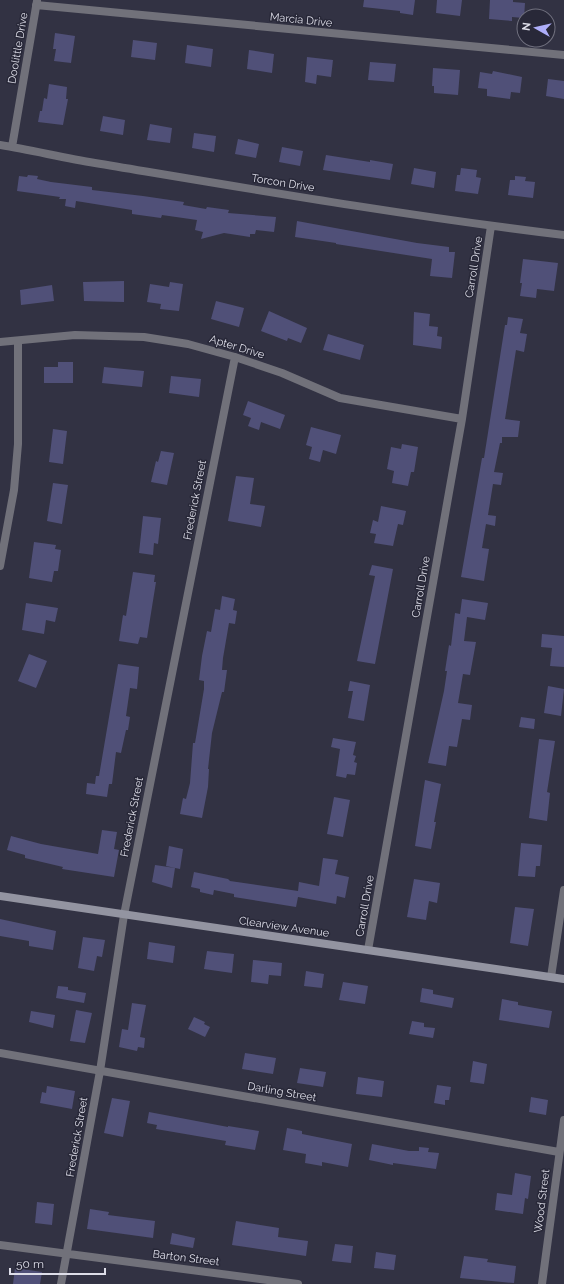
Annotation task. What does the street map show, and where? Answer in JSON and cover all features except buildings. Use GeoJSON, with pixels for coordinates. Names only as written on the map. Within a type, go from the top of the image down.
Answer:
{"type":"FeatureCollection","features":[{"type":"Feature","properties":{"kind":"street","name":"Marcia Drive"},"geometry":{"type":"LineString","coordinates":[[37,3],[564,56]]}},
{"type":"Feature","properties":{"kind":"street","name":"Doolittle Drive"},"geometry":{"type":"LineString","coordinates":[[12,147],[37,3]]}},
{"type":"Feature","properties":{"kind":"street","name":"Torcon Drive"},"geometry":{"type":"LineString","coordinates":[[0,145],[60,157],[249,189],[491,226],[564,235]]}},
{"type":"Feature","properties":{"kind":"street","name":"Carroll Drive"},"geometry":{"type":"LineString","coordinates":[[368,950],[462,419],[491,226]]}},
{"type":"Feature","properties":{"kind":"street","name":"Apter Drive"},"geometry":{"type":"LineString","coordinates":[[0,342],[18,342],[76,335],[144,337],[188,344],[235,357],[282,373],[340,398],[462,419]]}},
{"type":"Feature","properties":{"kind":"street"},"geometry":{"type":"LineString","coordinates":[[0,566],[14,490],[19,394],[18,342]]}},
{"type":"Feature","properties":{"kind":"street","name":"Frederick Street"},"geometry":{"type":"LineString","coordinates":[[61,1284],[100,1071],[124,915],[235,357]]}},
{"type":"Feature","properties":{"kind":"street"},"geometry":{"type":"LineString","coordinates":[[551,977],[564,890]]}},
{"type":"Feature","properties":{"kind":"street","name":"Clearview Avenue"},"geometry":{"type":"LineString","coordinates":[[0,896],[564,979]]}},
{"type":"Feature","properties":{"kind":"street","name":"Darling Street"},"geometry":{"type":"LineString","coordinates":[[0,1053],[559,1152]]}},
{"type":"Feature","properties":{"kind":"street","name":"Wood Street"},"geometry":{"type":"LineString","coordinates":[[542,1284],[564,1120]]}},
{"type":"Feature","properties":{"kind":"street","name":"Barton Street"},"geometry":{"type":"LineString","coordinates":[[0,1245],[298,1284]]}}]}
